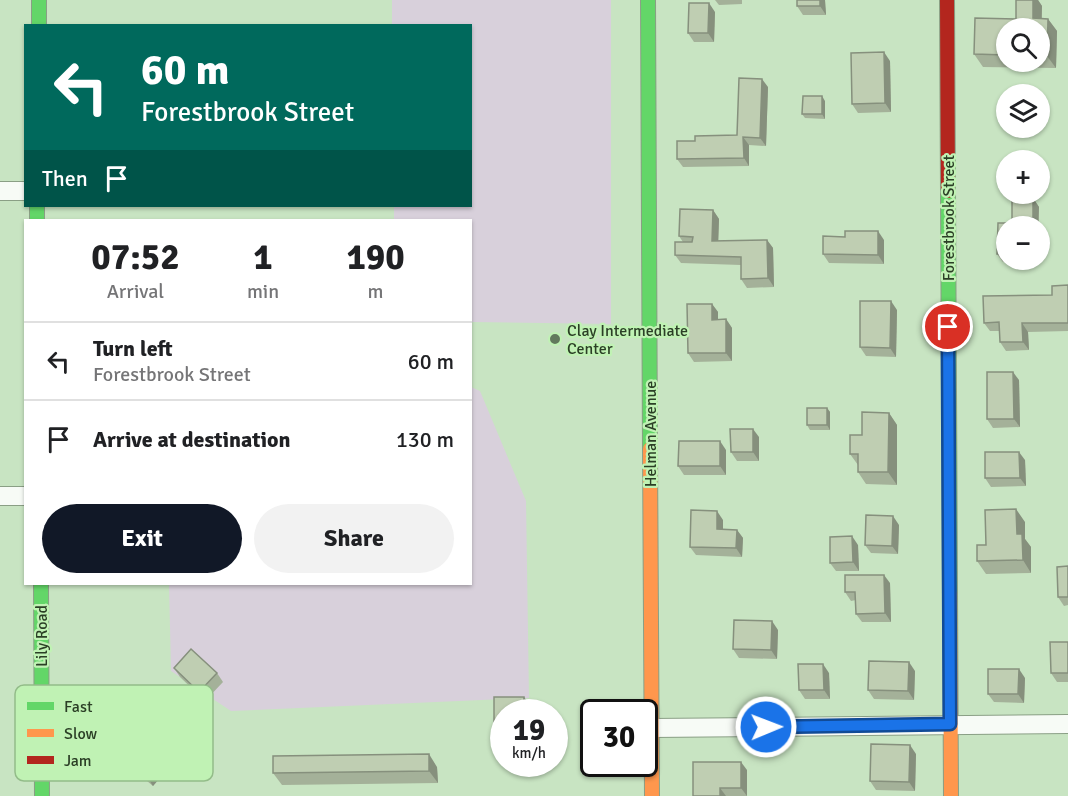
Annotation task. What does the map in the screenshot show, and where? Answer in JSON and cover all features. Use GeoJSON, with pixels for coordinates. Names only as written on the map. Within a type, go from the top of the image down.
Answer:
{"type":"FeatureCollection","features":[{"type":"Feature","properties":{"kind":"street"},"geometry":{"type":"LineString","coordinates":[[39,0],[39,24]]}},
{"type":"Feature","properties":{"kind":"street","name":"Helman Avenue"},"geometry":{"type":"LineString","coordinates":[[648,0],[651,699]]}},
{"type":"Feature","properties":{"kind":"street","name":"Forestbrook Street"},"geometry":{"type":"LineString","coordinates":[[947,0],[951,796]]}},
{"type":"Feature","properties":{"kind":"street"},"geometry":{"type":"LineString","coordinates":[[0,190],[24,191]]}},
{"type":"Feature","properties":{"kind":"street"},"geometry":{"type":"LineString","coordinates":[[0,496],[24,496]]}},
{"type":"Feature","properties":{"kind":"street","name":"Lily Road"},"geometry":{"type":"LineString","coordinates":[[41,585],[41,685]]}},
{"type":"Feature","properties":{"kind":"street"},"geometry":{"type":"LineString","coordinates":[[658,728],[1068,724]]}},
{"type":"Feature","properties":{"kind":"street","name":"Helman Avenue"},"geometry":{"type":"LineString","coordinates":[[652,777],[652,796]]}},
{"type":"Feature","properties":{"kind":"street","name":"Lily Road"},"geometry":{"type":"LineString","coordinates":[[42,781],[42,796]]}},
{"type":"Feature","properties":{"kind":"shaded area"},"geometry":{"type":"Polygon","coordinates":[[[392,0],[611,0],[611,324],[472,322],[472,219],[394,219],[394,207],[472,207],[472,24],[392,24],[392,0]]]}},
{"type":"Feature","properties":{"kind":"shaded area"},"geometry":{"type":"Polygon","coordinates":[[[472,387],[480,391],[526,501],[529,698],[231,711],[213,699],[213,685],[192,685],[171,671],[169,585],[472,585],[472,387]]]}},
{"type":"Feature","properties":{"kind":"building"},"geometry":{"type":"Polygon","coordinates":[[[797,0],[820,0],[820,6],[797,6],[797,0]]]}},
{"type":"Feature","properties":{"kind":"building"},"geometry":{"type":"Polygon","coordinates":[[[1016,0],[1033,0],[1033,18],[1016,18],[1016,0]]]}},
{"type":"Feature","properties":{"kind":"building"},"geometry":{"type":"Polygon","coordinates":[[[689,3],[709,3],[708,33],[688,33],[689,3]]]}},
{"type":"Feature","properties":{"kind":"building"},"geometry":{"type":"Polygon","coordinates":[[[975,18],[996,19],[996,55],[974,54],[975,18]]]}},
{"type":"Feature","properties":{"kind":"building"},"geometry":{"type":"Polygon","coordinates":[[[884,52],[885,103],[852,104],[851,53],[884,52]]]}},
{"type":"Feature","properties":{"kind":"building"},"geometry":{"type":"Polygon","coordinates":[[[739,78],[762,79],[760,138],[743,137],[744,158],[677,159],[677,141],[695,141],[695,136],[737,135],[739,78]]]}},
{"type":"Feature","properties":{"kind":"building"},"geometry":{"type":"Polygon","coordinates":[[[803,96],[822,96],[822,114],[802,114],[803,96]]]}},
{"type":"Feature","properties":{"kind":"building"},"geometry":{"type":"Polygon","coordinates":[[[1012,204],[1033,204],[1033,216],[1012,216],[1012,204]]]}},
{"type":"Feature","properties":{"kind":"building"},"geometry":{"type":"Polygon","coordinates":[[[680,209],[713,210],[712,241],[767,240],[768,278],[741,279],[741,257],[675,255],[675,242],[692,242],[693,237],[679,236],[680,209]]]}},
{"type":"Feature","properties":{"kind":"building"},"geometry":{"type":"Polygon","coordinates":[[[845,231],[878,231],[878,255],[823,254],[823,236],[845,237],[845,231]]]}},
{"type":"Feature","properties":{"kind":"building"},"geometry":{"type":"Polygon","coordinates":[[[1068,285],[1068,323],[1022,323],[1023,342],[1000,342],[999,322],[984,323],[983,296],[1052,295],[1052,286],[1068,285]]]}},
{"type":"Feature","properties":{"kind":"building"},"geometry":{"type":"Polygon","coordinates":[[[860,301],[891,301],[890,348],[860,347],[860,301]]]}},
{"type":"Feature","properties":{"kind":"building"},"geometry":{"type":"Polygon","coordinates":[[[687,304],[712,304],[712,320],[726,319],[726,353],[688,353],[687,304]]]}},
{"type":"Feature","properties":{"kind":"building"},"geometry":{"type":"Polygon","coordinates":[[[987,372],[1013,372],[1014,419],[987,419],[987,372]]]}},
{"type":"Feature","properties":{"kind":"building"},"geometry":{"type":"Polygon","coordinates":[[[807,408],[827,408],[827,425],[807,425],[807,408]]]}},
{"type":"Feature","properties":{"kind":"building"},"geometry":{"type":"Polygon","coordinates":[[[862,412],[889,413],[888,472],[858,472],[858,454],[850,454],[850,435],[862,435],[862,412]]]}},
{"type":"Feature","properties":{"kind":"building"},"geometry":{"type":"Polygon","coordinates":[[[730,429],[753,429],[753,452],[731,452],[730,429]]]}},
{"type":"Feature","properties":{"kind":"building"},"geometry":{"type":"Polygon","coordinates":[[[679,441],[720,441],[720,466],[678,466],[679,441]]]}},
{"type":"Feature","properties":{"kind":"building"},"geometry":{"type":"Polygon","coordinates":[[[985,452],[1019,452],[1020,478],[985,478],[985,452]]]}},
{"type":"Feature","properties":{"kind":"building"},"geometry":{"type":"Polygon","coordinates":[[[1016,509],[1017,534],[1022,534],[1023,560],[977,561],[977,545],[986,545],[985,510],[1016,509]]]}},
{"type":"Feature","properties":{"kind":"building"},"geometry":{"type":"Polygon","coordinates":[[[691,510],[717,511],[717,529],[737,530],[736,548],[690,547],[691,510]]]}},
{"type":"Feature","properties":{"kind":"building"},"geometry":{"type":"Polygon","coordinates":[[[866,515],[893,516],[892,546],[865,545],[866,515]]]}},
{"type":"Feature","properties":{"kind":"building"},"geometry":{"type":"Polygon","coordinates":[[[852,536],[853,562],[830,563],[830,537],[852,536]]]}},
{"type":"Feature","properties":{"kind":"building"},"geometry":{"type":"Polygon","coordinates":[[[1068,566],[1068,597],[1058,597],[1057,567],[1068,566]]]}},
{"type":"Feature","properties":{"kind":"building"},"geometry":{"type":"Polygon","coordinates":[[[845,575],[884,575],[885,613],[856,614],[855,592],[845,592],[845,575]]]}},
{"type":"Feature","properties":{"kind":"building"},"geometry":{"type":"Polygon","coordinates":[[[734,620],[772,621],[771,650],[733,649],[734,620]]]}},
{"type":"Feature","properties":{"kind":"building"},"geometry":{"type":"Polygon","coordinates":[[[1050,642],[1068,642],[1068,673],[1051,673],[1050,642]]]}},
{"type":"Feature","properties":{"kind":"building"},"geometry":{"type":"Polygon","coordinates":[[[191,649],[217,673],[206,685],[192,685],[174,668],[191,649]]]}},
{"type":"Feature","properties":{"kind":"building"},"geometry":{"type":"Polygon","coordinates":[[[869,661],[909,662],[908,691],[868,690],[869,661]]]}},
{"type":"Feature","properties":{"kind":"building"},"geometry":{"type":"Polygon","coordinates":[[[798,664],[823,664],[824,690],[799,690],[798,664]]]}},
{"type":"Feature","properties":{"kind":"building"},"geometry":{"type":"Polygon","coordinates":[[[988,669],[1019,669],[1018,694],[988,694],[988,669]]]}},
{"type":"Feature","properties":{"kind":"building"},"geometry":{"type":"Polygon","coordinates":[[[494,697],[524,697],[524,699],[494,699],[494,697]]]}},
{"type":"Feature","properties":{"kind":"building"},"geometry":{"type":"Polygon","coordinates":[[[871,744],[910,745],[909,782],[870,781],[871,744]]]}},
{"type":"Feature","properties":{"kind":"building"},"geometry":{"type":"Polygon","coordinates":[[[429,754],[429,771],[273,773],[273,756],[429,754]]]}},
{"type":"Feature","properties":{"kind":"building"},"geometry":{"type":"Polygon","coordinates":[[[693,762],[741,762],[741,788],[720,788],[720,796],[693,796],[693,762]]]}},
{"type":"Feature","properties":{"kind":"traffic: fast"},"geometry":{"type":"LineString","coordinates":[[39,0],[39,24]]}},
{"type":"Feature","properties":{"kind":"traffic: fast"},"geometry":{"type":"LineString","coordinates":[[648,0],[650,449]]}},
{"type":"Feature","properties":{"kind":"traffic: fast"},"geometry":{"type":"LineString","coordinates":[[948,191],[950,594]]}},
{"type":"Feature","properties":{"kind":"traffic: fast"},"geometry":{"type":"LineString","coordinates":[[37,207],[37,219]]}},
{"type":"Feature","properties":{"kind":"traffic: fast"},"geometry":{"type":"LineString","coordinates":[[41,585],[41,685]]}},
{"type":"Feature","properties":{"kind":"traffic: fast"},"geometry":{"type":"LineString","coordinates":[[42,781],[42,796]]}},
{"type":"Feature","properties":{"kind":"traffic: slow"},"geometry":{"type":"LineString","coordinates":[[650,449],[652,796]]}},
{"type":"Feature","properties":{"kind":"traffic: slow"},"geometry":{"type":"LineString","coordinates":[[950,594],[951,796]]}},
{"type":"Feature","properties":{"kind":"traffic: jam"},"geometry":{"type":"LineString","coordinates":[[947,0],[948,191]]}},
{"type":"Feature","properties":{"kind":"place","name":"Clay Intermediate Center"},"geometry":{"type":"Point","coordinates":[555,339]}},
{"type":"Feature","properties":{"kind":"route"},"geometry":{"type":"LineString","coordinates":[[766,727],[950,724],[948,327]]}}]}
